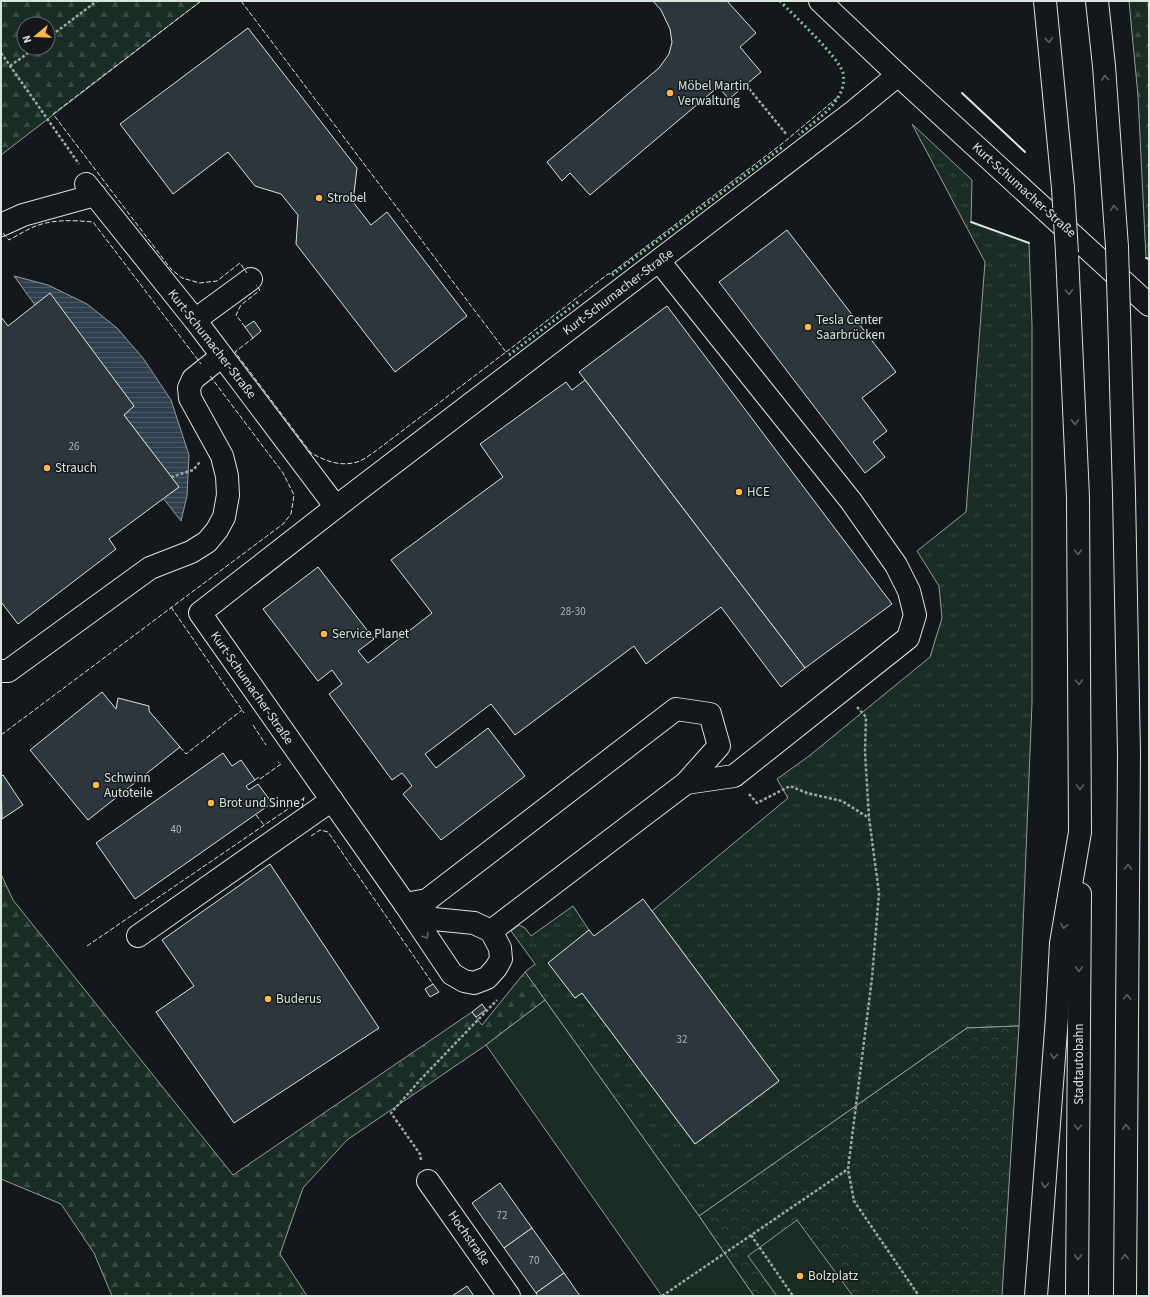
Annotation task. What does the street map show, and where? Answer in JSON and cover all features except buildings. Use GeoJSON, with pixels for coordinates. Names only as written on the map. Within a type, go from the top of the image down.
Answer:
{"type":"FeatureCollection","features":[{"type":"Feature","properties":{"kind":"main road","name":"Kurt-Schumacher-Straße"},"geometry":{"type":"LineString","coordinates":[[820,1],[898,75],[1149,305]]}},
{"type":"Feature","properties":{"kind":"main road"},"geometry":{"type":"LineString","coordinates":[[1036,1296],[1055,1046],[1061,943],[1080,832],[1078,497],[1063,188],[1045,1]]}},
{"type":"Feature","properties":{"kind":"main road"},"geometry":{"type":"LineString","coordinates":[[1097,1],[1104,66],[1117,247],[1124,502],[1129,754],[1125,1296]]}},
{"type":"Feature","properties":{"kind":"main road","name":"Kurt-Schumacher-Straße"},"geometry":{"type":"LineString","coordinates":[[487,978],[474,982],[464,982],[452,974],[405,904],[200,613],[336,507],[854,112],[898,75]]}},
{"type":"Feature","properties":{"kind":"main road","name":"Kurt-Schumacher-Straße"},"geometry":{"type":"LineString","coordinates":[[91,189],[195,320],[336,507]]}},
{"type":"Feature","properties":{"kind":"main road"},"geometry":{"type":"LineString","coordinates":[[1,225],[91,189]]}},
{"type":"Feature","properties":{"kind":"main road"},"geometry":{"type":"LineString","coordinates":[[659,261],[851,502],[896,565],[909,591],[915,614],[908,638],[734,776],[686,783]]}},
{"type":"Feature","properties":{"kind":"main road"},"geometry":{"type":"LineString","coordinates":[[195,320],[251,279]]}},
{"type":"Feature","properties":{"kind":"main road"},"geometry":{"type":"LineString","coordinates":[[1,671],[8,671],[150,568],[191,552],[207,542],[217,530],[224,516],[228,495],[227,476],[222,456],[190,398],[189,388],[193,379],[222,356]]}},
{"type":"Feature","properties":{"kind":"main road"},"geometry":{"type":"LineString","coordinates":[[405,904],[427,900],[676,709],[710,714],[719,746],[686,783],[491,931],[500,948],[501,959],[496,968],[487,978]]}},
{"type":"Feature","properties":{"kind":"main road"},"geometry":{"type":"LineString","coordinates":[[138,936],[332,800]]}},
{"type":"Feature","properties":{"kind":"main road","name":"Stadtautobahn"},"geometry":{"type":"LineString","coordinates":[[1077,1296],[1080,832]]}},
{"type":"Feature","properties":{"kind":"main road","name":"Kurt-Schumacher-Straße"},"geometry":{"type":"LineString","coordinates":[[405,904],[434,919],[474,923],[491,931]]}},
{"type":"Feature","properties":{"kind":"main road","name":"Hochstraße"},"geometry":{"type":"LineString","coordinates":[[428,1181],[508,1296]]}},
{"type":"Feature","properties":{"kind":"path"},"geometry":{"type":"LineString","coordinates":[[56,32],[97,1]]}},
{"type":"Feature","properties":{"kind":"path"},"geometry":{"type":"LineString","coordinates":[[1,53],[82,168],[91,189]]}},
{"type":"Feature","properties":{"kind":"path"},"geometry":{"type":"LineString","coordinates":[[10,66],[24,56]]}},
{"type":"Feature","properties":{"kind":"path"},"geometry":{"type":"LineString","coordinates":[[746,85],[800,153]]}},
{"type":"Feature","properties":{"kind":"path"},"geometry":{"type":"LineString","coordinates":[[171,477],[193,470]]}},
{"type":"Feature","properties":{"kind":"path"},"geometry":{"type":"LineString","coordinates":[[841,691],[866,717],[865,752],[869,818],[879,893],[872,978],[848,1169],[854,1201],[919,1296]]}},
{"type":"Feature","properties":{"kind":"path"},"geometry":{"type":"LineString","coordinates":[[734,776],[757,803],[790,786],[807,794],[842,801],[869,818]]}},
{"type":"Feature","properties":{"kind":"path"},"geometry":{"type":"LineString","coordinates":[[428,1181],[420,1154],[391,1113],[421,1079],[499,998],[487,978]]}},
{"type":"Feature","properties":{"kind":"path"},"geometry":{"type":"LineString","coordinates":[[662,1296],[848,1169]]}},
{"type":"Feature","properties":{"kind":"path"},"geometry":{"type":"LineString","coordinates":[[751,1235],[793,1296]]}},
{"type":"Feature","properties":{"kind":"green space"},"geometry":{"type":"Polygon","coordinates":[[[1,1],[201,1],[1,155],[1,1]]]}},
{"type":"Feature","properties":{"kind":"green space"},"geometry":{"type":"Polygon","coordinates":[[[1129,1],[1149,1],[1149,259],[1146,258],[1138,96],[1129,1]]]}},
{"type":"Feature","properties":{"kind":"green space"},"geometry":{"type":"Polygon","coordinates":[[[912,124],[972,180],[971,222],[1029,243],[1032,325],[1032,703],[1019,1026],[967,1028],[699,1216],[525,972],[535,964],[511,931],[519,925],[525,928],[531,936],[573,906],[589,930],[549,963],[575,998],[582,993],[695,1144],[779,1081],[652,911],[788,798],[777,779],[809,756],[930,657],[942,618],[939,586],[917,551],[966,512],[985,262],[912,124]]]}},
{"type":"Feature","properties":{"kind":"green space"},"geometry":{"type":"Polygon","coordinates":[[[1,874],[13,900],[233,1175],[472,1012],[482,1025],[525,972],[545,1000],[486,1045],[347,1140],[303,1188],[280,1254],[307,1296],[112,1296],[94,1253],[61,1204],[1,1179],[1,874]]]}},
{"type":"Feature","properties":{"kind":"green space"},"geometry":{"type":"Polygon","coordinates":[[[545,1000],[699,1216],[754,1296],[662,1296],[486,1045],[545,1000]]]}},
{"type":"Feature","properties":{"kind":"green space"},"geometry":{"type":"Polygon","coordinates":[[[1019,1026],[1002,1296],[754,1296],[699,1216],[967,1028],[1019,1026]]]}},
{"type":"Feature","properties":{"kind":"green space","name":"Bolzplatz"},"geometry":{"type":"Polygon","coordinates":[[[797,1220],[853,1296],[777,1296],[748,1256],[797,1220]]]}},
{"type":"Feature","properties":{"kind":"water"},"geometry":{"type":"Polygon","coordinates":[[[14,276],[48,285],[87,304],[117,328],[143,358],[171,400],[189,455],[187,496],[181,521],[163,498],[179,487],[124,415],[134,406],[50,294],[35,305],[14,276]]]}},
{"type":"Feature","properties":{"kind":"hedge"},"geometry":{"type":"LineString","coordinates":[[780,1],[825,47],[840,66],[844,76],[842,90],[834,104],[799,135]]}},
{"type":"Feature","properties":{"kind":"hedge"},"geometry":{"type":"LineString","coordinates":[[612,275],[784,146]]}},
{"type":"Feature","properties":{"kind":"hedge"},"geometry":{"type":"LineString","coordinates":[[509,355],[578,302]]}},
{"type":"Feature","properties":{"kind":"fence"},"geometry":{"type":"LineString","coordinates":[[201,1],[53,114],[171,269],[182,278],[200,283],[217,281],[240,263],[247,273]]}},
{"type":"Feature","properties":{"kind":"fence"},"geometry":{"type":"LineString","coordinates":[[241,1],[506,352],[370,455],[357,462],[345,464],[328,461],[311,453],[235,352],[253,338]]}},
{"type":"Feature","properties":{"kind":"fence"},"geometry":{"type":"LineString","coordinates":[[506,352],[783,143],[838,97]]}},
{"type":"Feature","properties":{"kind":"fence"},"geometry":{"type":"LineString","coordinates":[[3,233],[9,240],[31,228],[46,223],[70,221],[93,222],[201,364]]}},
{"type":"Feature","properties":{"kind":"fence"},"geometry":{"type":"LineString","coordinates":[[245,327],[236,315],[241,305],[260,290],[256,285]]}},
{"type":"Feature","properties":{"kind":"fence"},"geometry":{"type":"LineString","coordinates":[[1,735],[283,524],[291,514],[294,495],[283,473],[210,376]]}},
{"type":"Feature","properties":{"kind":"fence"},"geometry":{"type":"LineString","coordinates":[[171,607],[244,713]]}},
{"type":"Feature","properties":{"kind":"fence"},"geometry":{"type":"LineString","coordinates":[[180,747],[186,754],[242,710]]}},
{"type":"Feature","properties":{"kind":"fence"},"geometry":{"type":"LineString","coordinates":[[253,725],[266,745]]}},
{"type":"Feature","properties":{"kind":"fence"},"geometry":{"type":"LineString","coordinates":[[255,780],[259,777],[260,779],[281,764],[278,762]]}},
{"type":"Feature","properties":{"kind":"fence"},"geometry":{"type":"LineString","coordinates":[[302,808],[304,797]]}},
{"type":"Feature","properties":{"kind":"fence"},"geometry":{"type":"LineString","coordinates":[[87,946],[304,798]]}},
{"type":"Feature","properties":{"kind":"fence"},"geometry":{"type":"LineString","coordinates":[[256,815],[264,825]]}},
{"type":"Feature","properties":{"kind":"fence"},"geometry":{"type":"LineString","coordinates":[[311,836],[320,830],[328,832],[433,984]]}},
{"type":"Feature","properties":{"kind":"wall"},"geometry":{"type":"LineString","coordinates":[[962,93],[1025,152]]}},
{"type":"Feature","properties":{"kind":"wall"},"geometry":{"type":"LineString","coordinates":[[971,222],[1029,243]]}},
{"type":"Feature","properties":{"kind":"place","name":"Möbel Martin Verwaltung"},"geometry":{"type":"Point","coordinates":[670,93]}},
{"type":"Feature","properties":{"kind":"place","name":"Strobel"},"geometry":{"type":"Point","coordinates":[319,198]}},
{"type":"Feature","properties":{"kind":"place","name":"Tesla Center Saarbrücken"},"geometry":{"type":"Point","coordinates":[808,327]}},
{"type":"Feature","properties":{"kind":"place","name":"Strauch"},"geometry":{"type":"Point","coordinates":[47,468]}},
{"type":"Feature","properties":{"kind":"place","name":"HCE"},"geometry":{"type":"Point","coordinates":[739,492]}},
{"type":"Feature","properties":{"kind":"place","name":"Service Planet"},"geometry":{"type":"Point","coordinates":[324,634]}},
{"type":"Feature","properties":{"kind":"place","name":"Schwinn Autoteile"},"geometry":{"type":"Point","coordinates":[96,785]}},
{"type":"Feature","properties":{"kind":"place","name":"Brot und Sinne"},"geometry":{"type":"Point","coordinates":[211,803]}},
{"type":"Feature","properties":{"kind":"place","name":"Buderus"},"geometry":{"type":"Point","coordinates":[268,999]}},
{"type":"Feature","properties":{"kind":"place","name":"Bolzplatz"},"geometry":{"type":"Point","coordinates":[800,1276]}}]}
